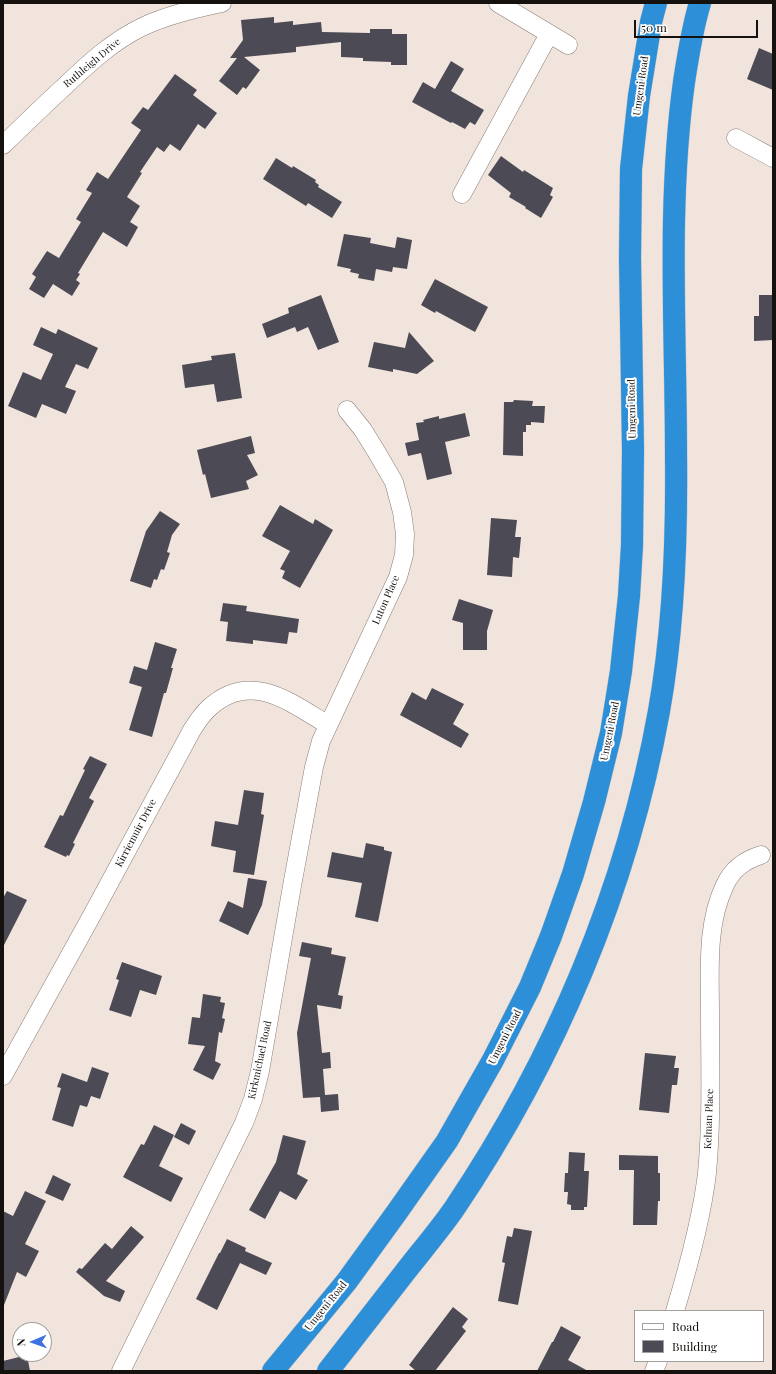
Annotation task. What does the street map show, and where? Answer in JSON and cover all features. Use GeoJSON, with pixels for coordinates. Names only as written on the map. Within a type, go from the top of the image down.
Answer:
{"type":"FeatureCollection","features":[{"type":"Feature","properties":{"kind":"highway","name":"Umgeni Road"},"geometry":{"type":"LineString","coordinates":[[273,1371],[347,1281],[447,1141],[493,1060],[530,987],[551,936],[573,874],[594,802],[611,733],[629,596],[632,529],[630,258],[631,169],[639,96],[651,22],[656,3]]}},
{"type":"Feature","properties":{"kind":"highway"},"geometry":{"type":"LineString","coordinates":[[328,1371],[452,1211],[494,1146],[537,1069],[563,1017],[588,959],[614,887],[631,830],[646,771],[659,709],[669,633],[674,558],[676,464],[674,234],[676,167],[680,116],[687,64],[700,3]]}},
{"type":"Feature","properties":{"kind":"street","name":"Ruthleigh Drive"},"geometry":{"type":"LineString","coordinates":[[3,145],[86,65],[128,34],[144,26],[167,18],[222,3]]}},
{"type":"Feature","properties":{"kind":"street"},"geometry":{"type":"LineString","coordinates":[[498,3],[568,45]]}},
{"type":"Feature","properties":{"kind":"street"},"geometry":{"type":"LineString","coordinates":[[462,194],[549,34]]}},
{"type":"Feature","properties":{"kind":"street"},"geometry":{"type":"LineString","coordinates":[[736,138],[773,158]]}},
{"type":"Feature","properties":{"kind":"street","name":"Luton Place"},"geometry":{"type":"LineString","coordinates":[[328,725],[398,577],[404,555],[405,534],[402,512],[394,482],[363,430],[347,410]]}},
{"type":"Feature","properties":{"kind":"street","name":"Kirriemuir Drive"},"geometry":{"type":"LineString","coordinates":[[3,1076],[192,730],[209,708],[230,694],[243,690],[254,690],[272,694],[293,704],[328,725]]}},
{"type":"Feature","properties":{"kind":"street","name":"Kirkmichael Road"},"geometry":{"type":"LineString","coordinates":[[121,1371],[244,1123],[253,1099],[260,1070],[290,894],[314,767],[321,741],[328,725]]}},
{"type":"Feature","properties":{"kind":"street","name":"Kelman Place"},"geometry":{"type":"LineString","coordinates":[[675,1310],[690,1258],[700,1212],[706,1174],[710,1105],[710,950],[713,924],[725,883],[741,864],[761,855]]}},
{"type":"Feature","properties":{"kind":"building"},"geometry":{"type":"Polygon","coordinates":[[[274,17],[274,23],[293,21],[293,25],[321,22],[322,32],[370,33],[370,29],[392,29],[392,34],[407,34],[407,65],[391,65],[391,62],[363,61],[363,58],[341,57],[341,42],[296,47],[296,52],[244,57],[260,70],[246,89],[243,87],[237,95],[219,81],[237,58],[230,58],[243,40],[241,20],[274,17]]]}},
{"type":"Feature","properties":{"kind":"building"},"geometry":{"type":"Polygon","coordinates":[[[759,48],[773,54],[773,90],[747,79],[759,48]]]}},
{"type":"Feature","properties":{"kind":"building"},"geometry":{"type":"Polygon","coordinates":[[[451,61],[464,69],[451,91],[484,110],[475,125],[470,122],[465,129],[412,102],[423,82],[435,89],[451,61]]]}},
{"type":"Feature","properties":{"kind":"building"},"geometry":{"type":"Polygon","coordinates":[[[175,74],[197,90],[193,95],[217,113],[205,129],[198,124],[180,151],[170,144],[164,152],[157,147],[140,172],[142,173],[127,197],[140,206],[130,222],[138,227],[127,247],[103,232],[78,273],[80,274],[76,280],[80,283],[72,296],[53,284],[44,298],[29,289],[36,277],[32,274],[47,251],[59,258],[81,222],[76,219],[92,193],[86,190],[97,172],[108,179],[141,130],[131,123],[143,107],[148,110],[175,74]]]}},
{"type":"Feature","properties":{"kind":"building"},"geometry":{"type":"Polygon","coordinates":[[[501,156],[523,172],[524,170],[553,188],[550,195],[553,197],[541,218],[509,197],[511,193],[488,175],[501,156]]]}},
{"type":"Feature","properties":{"kind":"building"},"geometry":{"type":"Polygon","coordinates":[[[276,158],[316,180],[315,182],[319,185],[318,187],[342,202],[332,218],[308,203],[306,206],[263,179],[276,158]]]}},
{"type":"Feature","properties":{"kind":"building"},"geometry":{"type":"Polygon","coordinates":[[[344,234],[371,238],[370,243],[395,248],[397,237],[412,240],[407,269],[393,267],[392,272],[376,269],[374,281],[358,278],[359,274],[350,272],[351,269],[337,266],[344,234]]]}},
{"type":"Feature","properties":{"kind":"building"},"geometry":{"type":"Polygon","coordinates":[[[435,279],[488,307],[475,332],[436,311],[435,313],[421,305],[435,279]]]}},
{"type":"Feature","properties":{"kind":"building"},"geometry":{"type":"Polygon","coordinates":[[[321,295],[339,342],[318,350],[308,327],[297,332],[295,327],[267,338],[262,324],[289,313],[288,308],[321,295]]]}},
{"type":"Feature","properties":{"kind":"building"},"geometry":{"type":"Polygon","coordinates":[[[759,295],[773,295],[773,340],[754,341],[754,316],[759,316],[759,295]]]}},
{"type":"Feature","properties":{"kind":"building"},"geometry":{"type":"Polygon","coordinates":[[[41,327],[56,334],[58,329],[98,348],[88,369],[76,364],[65,387],[76,391],[66,414],[42,404],[36,418],[8,406],[23,372],[41,380],[53,354],[33,345],[41,327]]]}},
{"type":"Feature","properties":{"kind":"building"},"geometry":{"type":"Polygon","coordinates":[[[409,332],[434,361],[417,374],[393,369],[393,372],[368,367],[374,342],[405,348],[409,332]]]}},
{"type":"Feature","properties":{"kind":"building"},"geometry":{"type":"Polygon","coordinates":[[[235,353],[242,398],[217,402],[214,384],[185,388],[182,365],[212,360],[211,356],[235,353]]]}},
{"type":"Feature","properties":{"kind":"building"},"geometry":{"type":"Polygon","coordinates":[[[514,400],[533,401],[532,406],[545,406],[544,423],[531,422],[531,425],[526,425],[526,432],[523,432],[523,456],[503,455],[504,402],[513,402],[514,400]]]}},
{"type":"Feature","properties":{"kind":"building"},"geometry":{"type":"Polygon","coordinates":[[[465,413],[470,436],[445,442],[452,474],[427,480],[421,453],[408,456],[405,443],[419,440],[416,423],[424,422],[423,420],[439,416],[439,419],[465,413]]]}},
{"type":"Feature","properties":{"kind":"building"},"geometry":{"type":"Polygon","coordinates":[[[251,436],[255,453],[247,455],[258,475],[246,481],[249,489],[211,498],[205,474],[203,475],[197,450],[251,436]]]}},
{"type":"Feature","properties":{"kind":"building"},"geometry":{"type":"Polygon","coordinates":[[[280,505],[313,524],[315,519],[333,530],[300,588],[282,578],[285,571],[280,569],[290,551],[262,536],[280,505]]]}},
{"type":"Feature","properties":{"kind":"building"},"geometry":{"type":"Polygon","coordinates":[[[160,511],[180,524],[172,535],[167,552],[170,553],[164,570],[161,569],[157,580],[154,579],[151,588],[130,581],[146,531],[160,511]]]}},
{"type":"Feature","properties":{"kind":"building"},"geometry":{"type":"Polygon","coordinates":[[[491,518],[517,520],[515,537],[521,537],[519,558],[513,557],[512,577],[487,575],[491,518]]]}},
{"type":"Feature","properties":{"kind":"building"},"geometry":{"type":"Polygon","coordinates":[[[459,599],[493,610],[487,631],[487,650],[463,650],[463,623],[452,620],[459,599]]]}},
{"type":"Feature","properties":{"kind":"building"},"geometry":{"type":"Polygon","coordinates":[[[223,603],[247,606],[246,611],[299,619],[297,633],[289,632],[287,644],[253,640],[253,644],[226,641],[228,622],[220,621],[223,603]]]}},
{"type":"Feature","properties":{"kind":"building"},"geometry":{"type":"Polygon","coordinates":[[[155,642],[177,649],[171,668],[173,668],[166,693],[164,693],[152,737],[129,730],[142,687],[129,683],[134,666],[147,670],[155,642]]]}},
{"type":"Feature","properties":{"kind":"building"},"geometry":{"type":"Polygon","coordinates":[[[432,688],[464,704],[453,724],[469,734],[461,748],[400,715],[412,692],[426,700],[432,688]]]}},
{"type":"Feature","properties":{"kind":"building"},"geometry":{"type":"Polygon","coordinates":[[[90,756],[107,764],[89,798],[94,801],[73,843],[75,844],[69,856],[67,855],[66,857],[44,847],[60,815],[63,816],[90,756]]]}},
{"type":"Feature","properties":{"kind":"building"},"geometry":{"type":"Polygon","coordinates":[[[244,790],[264,793],[261,814],[264,815],[254,875],[233,872],[236,851],[211,846],[215,821],[238,825],[244,790]]]}},
{"type":"Feature","properties":{"kind":"building"},"geometry":{"type":"Polygon","coordinates":[[[366,843],[384,847],[384,850],[392,852],[378,922],[355,917],[362,883],[327,877],[332,852],[363,858],[366,843]]]}},
{"type":"Feature","properties":{"kind":"building"},"geometry":{"type":"Polygon","coordinates":[[[248,878],[267,881],[262,905],[248,935],[219,921],[228,901],[243,908],[248,878]]]}},
{"type":"Feature","properties":{"kind":"building"},"geometry":{"type":"Polygon","coordinates":[[[7,891],[27,900],[3,947],[3,898],[7,891]]]}},
{"type":"Feature","properties":{"kind":"building"},"geometry":{"type":"Polygon","coordinates":[[[302,942],[332,948],[331,954],[346,957],[338,995],[343,996],[341,1009],[317,1005],[322,1053],[330,1052],[331,1068],[323,1069],[325,1095],[338,1094],[339,1110],[321,1112],[320,1097],[303,1098],[297,1033],[311,958],[299,956],[302,942]]]}},
{"type":"Feature","properties":{"kind":"building"},"geometry":{"type":"Polygon","coordinates":[[[122,962],[162,976],[156,995],[140,990],[131,1017],[109,1010],[119,980],[116,979],[122,962]]]}},
{"type":"Feature","properties":{"kind":"building"},"geometry":{"type":"Polygon","coordinates":[[[203,994],[221,997],[220,1002],[225,1003],[222,1018],[225,1019],[222,1033],[219,1032],[215,1061],[221,1064],[213,1080],[193,1070],[205,1046],[188,1044],[192,1017],[200,1018],[203,994]]]}},
{"type":"Feature","properties":{"kind":"building"},"geometry":{"type":"Polygon","coordinates":[[[645,1053],[676,1056],[674,1068],[679,1068],[677,1085],[672,1085],[669,1113],[639,1110],[645,1053]]]}},
{"type":"Feature","properties":{"kind":"building"},"geometry":{"type":"Polygon","coordinates":[[[92,1067],[109,1073],[100,1099],[91,1096],[87,1107],[80,1105],[73,1127],[52,1120],[61,1088],[57,1087],[62,1073],[87,1082],[92,1067]]]}},
{"type":"Feature","properties":{"kind":"building"},"geometry":{"type":"Polygon","coordinates":[[[181,1123],[196,1131],[189,1145],[174,1137],[181,1123]]]}},
{"type":"Feature","properties":{"kind":"building"},"geometry":{"type":"Polygon","coordinates":[[[154,1125],[174,1135],[159,1166],[183,1178],[171,1202],[123,1177],[141,1144],[144,1145],[154,1125]]]}},
{"type":"Feature","properties":{"kind":"building"},"geometry":{"type":"Polygon","coordinates":[[[283,1135],[306,1141],[297,1174],[308,1180],[296,1200],[280,1191],[265,1219],[249,1210],[276,1162],[283,1135]]]}},
{"type":"Feature","properties":{"kind":"building"},"geometry":{"type":"Polygon","coordinates":[[[569,1152],[585,1153],[584,1171],[589,1171],[587,1207],[584,1207],[584,1210],[571,1210],[571,1205],[567,1204],[568,1192],[564,1192],[565,1173],[568,1173],[569,1152]]]}},
{"type":"Feature","properties":{"kind":"building"},"geometry":{"type":"Polygon","coordinates":[[[619,1155],[658,1156],[658,1173],[660,1173],[660,1201],[658,1201],[657,1225],[633,1225],[634,1170],[619,1170],[619,1155]]]}},
{"type":"Feature","properties":{"kind":"building"},"geometry":{"type":"Polygon","coordinates":[[[53,1175],[71,1184],[63,1201],[45,1193],[53,1175]]]}},
{"type":"Feature","properties":{"kind":"building"},"geometry":{"type":"Polygon","coordinates":[[[25,1191],[46,1201],[25,1244],[39,1251],[26,1277],[17,1272],[3,1305],[3,1211],[13,1216],[25,1191]]]}},
{"type":"Feature","properties":{"kind":"building"},"geometry":{"type":"Polygon","coordinates":[[[131,1226],[144,1237],[106,1281],[125,1291],[120,1302],[104,1296],[76,1272],[79,1268],[82,1269],[105,1243],[112,1249],[131,1226]]]}},
{"type":"Feature","properties":{"kind":"building"},"geometry":{"type":"Polygon","coordinates":[[[514,1228],[532,1231],[518,1305],[498,1301],[505,1263],[502,1262],[507,1236],[512,1237],[514,1228]]]}},
{"type":"Feature","properties":{"kind":"building"},"geometry":{"type":"Polygon","coordinates":[[[227,1239],[246,1248],[245,1251],[272,1263],[266,1275],[240,1263],[217,1310],[196,1299],[227,1239]]]}},
{"type":"Feature","properties":{"kind":"building"},"geometry":{"type":"Polygon","coordinates":[[[453,1307],[468,1319],[462,1327],[466,1331],[435,1371],[416,1371],[409,1365],[453,1307]]]}},
{"type":"Feature","properties":{"kind":"building"},"geometry":{"type":"Polygon","coordinates":[[[561,1326],[581,1337],[568,1360],[588,1371],[537,1371],[561,1326]]]}},
{"type":"Feature","properties":{"kind":"building"},"geometry":{"type":"Polygon","coordinates":[[[12,1359],[12,1362],[28,1362],[30,1371],[3,1371],[3,1361],[12,1359]]]}}]}
